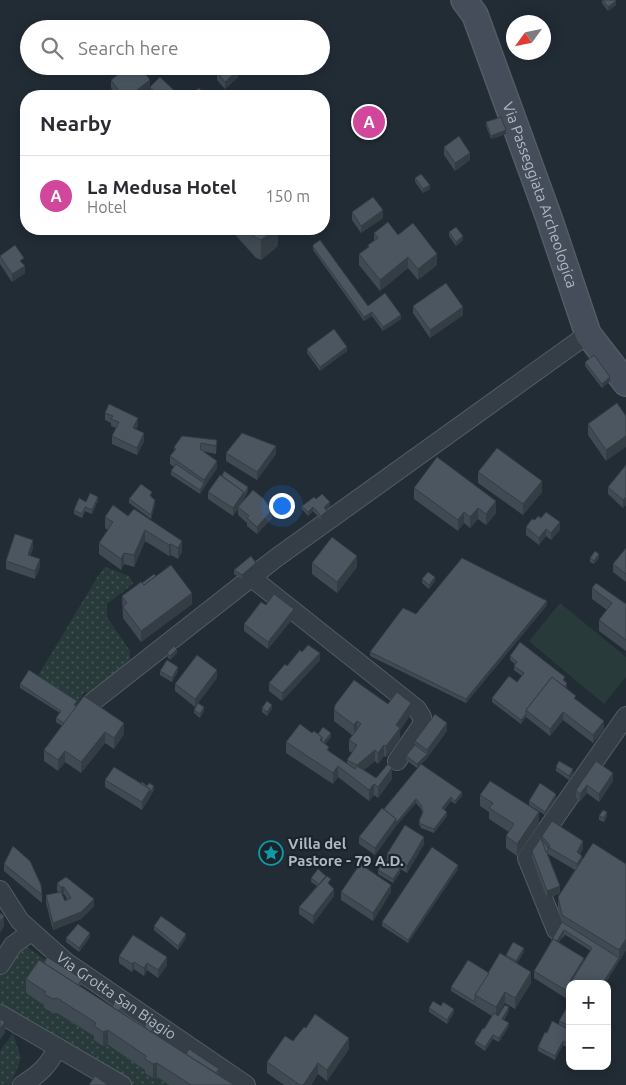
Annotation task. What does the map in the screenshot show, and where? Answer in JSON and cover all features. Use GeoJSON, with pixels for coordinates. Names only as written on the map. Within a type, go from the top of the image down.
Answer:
{"type":"FeatureCollection","features":[{"type":"Feature","properties":{"kind":"street","name":"Via Passeggiata Archeologica"},"geometry":{"type":"LineString","coordinates":[[464,0],[475,15],[549,218],[588,334],[626,383]]}},
{"type":"Feature","properties":{"kind":"street"},"geometry":{"type":"LineString","coordinates":[[90,704],[276,558],[588,334]]}},
{"type":"Feature","properties":{"kind":"street"},"geometry":{"type":"LineString","coordinates":[[252,578],[417,709],[422,717],[422,725],[397,761]]}},
{"type":"Feature","properties":{"kind":"street"},"geometry":{"type":"LineString","coordinates":[[556,930],[527,858],[626,716]]}},
{"type":"Feature","properties":{"kind":"street","name":"Via Grotta San Biagio"},"geometry":{"type":"LineString","coordinates":[[0,890],[20,921],[66,962],[246,1085]]}},
{"type":"Feature","properties":{"kind":"street"},"geometry":{"type":"LineString","coordinates":[[0,965],[13,945],[31,932]]}},
{"type":"Feature","properties":{"kind":"street"},"geometry":{"type":"LineString","coordinates":[[0,1014],[122,1085]]}},
{"type":"Feature","properties":{"kind":"street"},"geometry":{"type":"LineString","coordinates":[[22,1085],[52,1060],[57,1047]]}},
{"type":"Feature","properties":{"kind":"green space"},"geometry":{"type":"Polygon","coordinates":[[[105,567],[129,576],[133,584],[107,604],[107,617],[130,651],[130,662],[94,694],[84,692],[77,705],[36,679],[105,567]]]}},
{"type":"Feature","properties":{"kind":"green space"},"geometry":{"type":"Polygon","coordinates":[[[560,603],[626,657],[626,677],[604,704],[529,641],[560,603]]]}},
{"type":"Feature","properties":{"kind":"green space"},"geometry":{"type":"Polygon","coordinates":[[[18,941],[47,961],[27,993],[169,1085],[121,1085],[0,1014],[0,972],[18,941]]]}},
{"type":"Feature","properties":{"kind":"green space"},"geometry":{"type":"Polygon","coordinates":[[[13,1033],[21,1058],[11,1085],[0,1085],[0,1051],[13,1033]]]}},
{"type":"Feature","properties":{"kind":"building"},"geometry":{"type":"Polygon","coordinates":[[[603,0],[615,0],[616,1],[608,7],[603,0]]]}},
{"type":"Feature","properties":{"kind":"building"},"geometry":{"type":"Polygon","coordinates":[[[117,75],[146,75],[150,80],[139,90],[118,90],[111,80],[117,75]]]}},
{"type":"Feature","properties":{"kind":"building"},"geometry":{"type":"Polygon","coordinates":[[[219,75],[233,75],[225,82],[219,75]]]}},
{"type":"Feature","properties":{"kind":"building"},"geometry":{"type":"Polygon","coordinates":[[[160,77],[174,90],[153,90],[150,87],[160,77]]]}},
{"type":"Feature","properties":{"kind":"building"},"geometry":{"type":"Polygon","coordinates":[[[501,117],[506,130],[491,136],[486,122],[501,117]]]}},
{"type":"Feature","properties":{"kind":"building"},"geometry":{"type":"Polygon","coordinates":[[[459,136],[470,153],[455,163],[444,147],[459,136]]]}},
{"type":"Feature","properties":{"kind":"building"},"geometry":{"type":"Polygon","coordinates":[[[421,174],[430,185],[423,189],[415,178],[421,174]]]}},
{"type":"Feature","properties":{"kind":"building"},"geometry":{"type":"Polygon","coordinates":[[[373,197],[383,210],[361,226],[352,212],[373,197]]]}},
{"type":"Feature","properties":{"kind":"building"},"geometry":{"type":"Polygon","coordinates":[[[388,222],[398,235],[413,223],[437,254],[418,269],[408,257],[380,280],[359,254],[378,238],[374,233],[388,222]]]}},
{"type":"Feature","properties":{"kind":"building"},"geometry":{"type":"Polygon","coordinates":[[[456,227],[463,236],[456,242],[449,232],[456,227]]]}},
{"type":"Feature","properties":{"kind":"building"},"geometry":{"type":"Polygon","coordinates":[[[253,235],[268,235],[261,240],[253,235]]]}},
{"type":"Feature","properties":{"kind":"building"},"geometry":{"type":"Polygon","coordinates":[[[320,240],[368,306],[385,293],[401,315],[383,327],[372,312],[364,317],[313,247],[320,240]]]}},
{"type":"Feature","properties":{"kind":"building"},"geometry":{"type":"Polygon","coordinates":[[[15,245],[24,258],[20,261],[25,266],[12,274],[0,256],[15,245]]]}},
{"type":"Feature","properties":{"kind":"building"},"geometry":{"type":"Polygon","coordinates":[[[446,283],[463,307],[430,330],[413,306],[446,283]]]}},
{"type":"Feature","properties":{"kind":"building"},"geometry":{"type":"Polygon","coordinates":[[[334,329],[347,347],[320,367],[307,349],[334,329]]]}},
{"type":"Feature","properties":{"kind":"building"},"geometry":{"type":"Polygon","coordinates":[[[594,355],[610,377],[602,384],[585,362],[594,355]]]}},
{"type":"Feature","properties":{"kind":"building"},"geometry":{"type":"Polygon","coordinates":[[[617,403],[626,416],[626,436],[606,450],[588,424],[617,403]]]}},
{"type":"Feature","properties":{"kind":"building"},"geometry":{"type":"Polygon","coordinates":[[[109,404],[138,418],[133,428],[144,433],[137,448],[112,436],[119,422],[111,419],[113,416],[105,413],[109,404]]]}},
{"type":"Feature","properties":{"kind":"building"},"geometry":{"type":"Polygon","coordinates":[[[242,433],[276,446],[257,472],[226,453],[242,433]]]}},
{"type":"Feature","properties":{"kind":"building"},"geometry":{"type":"Polygon","coordinates":[[[182,436],[217,440],[216,446],[201,443],[200,449],[217,461],[204,480],[170,456],[176,449],[174,447],[182,436]]]}},
{"type":"Feature","properties":{"kind":"building"},"geometry":{"type":"Polygon","coordinates":[[[497,448],[542,481],[523,504],[478,472],[497,448]]]}},
{"type":"Feature","properties":{"kind":"building"},"geometry":{"type":"Polygon","coordinates":[[[437,457],[496,501],[486,514],[478,508],[470,517],[464,512],[458,520],[414,488],[437,457]]]}},
{"type":"Feature","properties":{"kind":"building"},"geometry":{"type":"Polygon","coordinates":[[[176,464],[204,483],[200,490],[171,471],[176,464]]]}},
{"type":"Feature","properties":{"kind":"building"},"geometry":{"type":"Polygon","coordinates":[[[626,465],[626,497],[623,500],[608,487],[626,465]]]}},
{"type":"Feature","properties":{"kind":"building"},"geometry":{"type":"Polygon","coordinates":[[[224,471],[248,487],[244,495],[244,492],[222,476],[224,471]]]}},
{"type":"Feature","properties":{"kind":"building"},"geometry":{"type":"Polygon","coordinates":[[[220,475],[244,492],[233,508],[208,492],[220,475]]]}},
{"type":"Feature","properties":{"kind":"building"},"geometry":{"type":"Polygon","coordinates":[[[141,484],[152,492],[150,496],[155,500],[151,515],[129,499],[141,484]]]}},
{"type":"Feature","properties":{"kind":"building"},"geometry":{"type":"Polygon","coordinates":[[[253,490],[263,498],[272,510],[257,527],[247,518],[249,516],[238,507],[253,490]]]}},
{"type":"Feature","properties":{"kind":"building"},"geometry":{"type":"Polygon","coordinates":[[[90,493],[98,497],[92,510],[85,507],[82,514],[74,510],[79,498],[86,502],[90,493]]]}},
{"type":"Feature","properties":{"kind":"building"},"geometry":{"type":"Polygon","coordinates":[[[322,494],[330,502],[324,507],[327,511],[321,516],[313,507],[308,512],[302,506],[314,497],[316,499],[322,494]]]}},
{"type":"Feature","properties":{"kind":"building"},"geometry":{"type":"Polygon","coordinates":[[[113,505],[128,516],[134,509],[182,541],[178,548],[171,544],[169,545],[145,530],[134,555],[124,553],[121,559],[99,543],[113,522],[105,517],[113,505]]]}},
{"type":"Feature","properties":{"kind":"building"},"geometry":{"type":"Polygon","coordinates":[[[546,512],[560,522],[551,533],[546,529],[539,538],[526,527],[532,519],[535,520],[538,516],[541,518],[546,512]]]}},
{"type":"Feature","properties":{"kind":"building"},"geometry":{"type":"Polygon","coordinates":[[[15,534],[33,540],[28,555],[40,559],[35,571],[6,561],[15,534]]]}},
{"type":"Feature","properties":{"kind":"building"},"geometry":{"type":"Polygon","coordinates":[[[332,537],[357,556],[337,582],[312,563],[332,537]]]}},
{"type":"Feature","properties":{"kind":"building"},"geometry":{"type":"Polygon","coordinates":[[[626,548],[626,574],[613,564],[626,548]]]}},
{"type":"Feature","properties":{"kind":"building"},"geometry":{"type":"Polygon","coordinates":[[[595,551],[599,554],[594,561],[590,558],[595,551]]]}},
{"type":"Feature","properties":{"kind":"building"},"geometry":{"type":"Polygon","coordinates":[[[251,556],[256,563],[242,575],[234,570],[251,556]]]}},
{"type":"Feature","properties":{"kind":"building"},"geometry":{"type":"Polygon","coordinates":[[[462,558],[547,601],[466,699],[370,652],[403,608],[416,614],[462,558]]]}},
{"type":"Feature","properties":{"kind":"building"},"geometry":{"type":"Polygon","coordinates":[[[171,565],[192,593],[141,631],[123,607],[127,603],[122,596],[141,582],[144,585],[171,565]]]}},
{"type":"Feature","properties":{"kind":"building"},"geometry":{"type":"Polygon","coordinates":[[[428,572],[435,577],[429,585],[422,579],[428,572]]]}},
{"type":"Feature","properties":{"kind":"building"},"geometry":{"type":"Polygon","coordinates":[[[154,574],[156,576],[144,585],[142,583],[154,574]]]}},
{"type":"Feature","properties":{"kind":"building"},"geometry":{"type":"Polygon","coordinates":[[[596,583],[626,604],[626,640],[599,620],[612,603],[592,588],[596,583]]]}},
{"type":"Feature","properties":{"kind":"building"},"geometry":{"type":"Polygon","coordinates":[[[274,594],[294,609],[268,642],[244,624],[261,602],[266,605],[274,594]]]}},
{"type":"Feature","properties":{"kind":"building"},"geometry":{"type":"Polygon","coordinates":[[[520,642],[565,677],[563,680],[567,683],[565,687],[552,677],[526,710],[526,714],[521,720],[492,698],[509,676],[517,682],[524,673],[514,666],[517,662],[510,656],[520,642]]]}},
{"type":"Feature","properties":{"kind":"building"},"geometry":{"type":"Polygon","coordinates":[[[308,645],[320,653],[282,693],[269,683],[285,664],[287,666],[300,650],[302,652],[308,645]]]}},
{"type":"Feature","properties":{"kind":"building"},"geometry":{"type":"Polygon","coordinates":[[[174,646],[177,649],[170,656],[167,653],[174,646]]]}},
{"type":"Feature","properties":{"kind":"building"},"geometry":{"type":"Polygon","coordinates":[[[197,655],[217,670],[195,699],[175,684],[197,655]]]}},
{"type":"Feature","properties":{"kind":"building"},"geometry":{"type":"Polygon","coordinates":[[[167,660],[178,667],[172,678],[160,671],[167,660]]]}},
{"type":"Feature","properties":{"kind":"building"},"geometry":{"type":"Polygon","coordinates":[[[29,670],[77,701],[74,705],[77,707],[62,727],[64,723],[56,718],[61,711],[20,684],[29,670]]]}},
{"type":"Feature","properties":{"kind":"building"},"geometry":{"type":"Polygon","coordinates":[[[552,677],[576,696],[574,698],[604,721],[593,735],[563,712],[550,729],[526,710],[552,677]]]}},
{"type":"Feature","properties":{"kind":"building"},"geometry":{"type":"Polygon","coordinates":[[[354,680],[388,704],[397,692],[411,703],[396,725],[400,728],[386,746],[384,745],[378,753],[375,750],[357,765],[347,760],[357,745],[349,740],[361,724],[357,721],[354,725],[334,710],[335,705],[354,680]]]}},
{"type":"Feature","properties":{"kind":"building"},"geometry":{"type":"Polygon","coordinates":[[[84,696],[124,723],[114,738],[105,732],[81,762],[65,751],[58,760],[44,750],[84,696]]]}},
{"type":"Feature","properties":{"kind":"building"},"geometry":{"type":"Polygon","coordinates":[[[267,701],[272,705],[267,712],[262,708],[267,701]]]}},
{"type":"Feature","properties":{"kind":"building"},"geometry":{"type":"Polygon","coordinates":[[[198,703],[204,707],[200,714],[194,710],[198,703]]]}},
{"type":"Feature","properties":{"kind":"building"},"geometry":{"type":"Polygon","coordinates":[[[435,714],[447,723],[427,750],[415,741],[435,714]]]}},
{"type":"Feature","properties":{"kind":"building"},"geometry":{"type":"Polygon","coordinates":[[[300,724],[312,733],[314,731],[322,737],[320,740],[329,747],[327,750],[355,769],[357,766],[376,778],[388,764],[392,768],[378,787],[374,784],[369,790],[338,766],[333,773],[286,742],[300,724]]]}},
{"type":"Feature","properties":{"kind":"building"},"geometry":{"type":"Polygon","coordinates":[[[323,727],[331,733],[323,743],[322,737],[318,734],[323,727]]]}},
{"type":"Feature","properties":{"kind":"building"},"geometry":{"type":"Polygon","coordinates":[[[415,745],[427,754],[417,764],[406,756],[415,745]]]}},
{"type":"Feature","properties":{"kind":"building"},"geometry":{"type":"Polygon","coordinates":[[[559,761],[573,769],[569,776],[556,767],[559,761]]]}},
{"type":"Feature","properties":{"kind":"building"},"geometry":{"type":"Polygon","coordinates":[[[596,761],[613,773],[599,794],[587,785],[580,794],[576,790],[596,761]]]}},
{"type":"Feature","properties":{"kind":"building"},"geometry":{"type":"Polygon","coordinates":[[[421,764],[462,792],[455,801],[451,797],[442,808],[447,812],[434,829],[421,824],[419,821],[423,812],[421,805],[416,799],[396,823],[396,819],[384,809],[421,764]]]}},
{"type":"Feature","properties":{"kind":"building"},"geometry":{"type":"Polygon","coordinates":[[[114,767],[150,789],[142,802],[105,780],[114,767]]]}},
{"type":"Feature","properties":{"kind":"building"},"geometry":{"type":"Polygon","coordinates":[[[490,781],[539,812],[517,844],[506,836],[514,824],[489,808],[493,803],[480,795],[490,781]]]}},
{"type":"Feature","properties":{"kind":"building"},"geometry":{"type":"Polygon","coordinates":[[[142,782],[147,786],[149,783],[154,786],[150,793],[150,789],[141,784],[142,782]]]}},
{"type":"Feature","properties":{"kind":"building"},"geometry":{"type":"Polygon","coordinates":[[[540,783],[556,794],[545,812],[529,801],[540,783]]]}},
{"type":"Feature","properties":{"kind":"building"},"geometry":{"type":"Polygon","coordinates":[[[382,808],[396,819],[375,848],[359,837],[382,808]]]}},
{"type":"Feature","properties":{"kind":"building"},"geometry":{"type":"Polygon","coordinates":[[[603,810],[607,812],[604,818],[599,816],[603,810]]]}},
{"type":"Feature","properties":{"kind":"building"},"geometry":{"type":"Polygon","coordinates":[[[552,821],[583,841],[577,852],[582,856],[577,864],[548,847],[550,846],[542,836],[552,821]]]}},
{"type":"Feature","properties":{"kind":"building"},"geometry":{"type":"Polygon","coordinates":[[[405,825],[424,837],[407,866],[387,854],[405,825]]]}},
{"type":"Feature","properties":{"kind":"building"},"geometry":{"type":"Polygon","coordinates":[[[541,838],[560,886],[547,891],[532,851],[541,838]]]}},
{"type":"Feature","properties":{"kind":"building"},"geometry":{"type":"Polygon","coordinates":[[[541,838],[548,848],[546,852],[541,838]]]}},
{"type":"Feature","properties":{"kind":"building"},"geometry":{"type":"Polygon","coordinates":[[[593,843],[626,864],[626,939],[619,950],[562,915],[558,897],[593,843]]]}},
{"type":"Feature","properties":{"kind":"building"},"geometry":{"type":"Polygon","coordinates":[[[13,846],[30,861],[41,885],[42,895],[4,864],[13,846]]]}},
{"type":"Feature","properties":{"kind":"building"},"geometry":{"type":"Polygon","coordinates":[[[432,847],[458,865],[408,940],[382,922],[432,847]]]}},
{"type":"Feature","properties":{"kind":"building"},"geometry":{"type":"Polygon","coordinates":[[[384,859],[400,869],[393,879],[378,870],[384,859]]]}},
{"type":"Feature","properties":{"kind":"building"},"geometry":{"type":"Polygon","coordinates":[[[360,864],[391,885],[373,913],[341,892],[360,864]]]}},
{"type":"Feature","properties":{"kind":"building"},"geometry":{"type":"Polygon","coordinates":[[[318,869],[326,876],[319,884],[311,878],[318,869]]]}},
{"type":"Feature","properties":{"kind":"building"},"geometry":{"type":"Polygon","coordinates":[[[327,876],[331,879],[328,883],[334,889],[313,916],[299,907],[327,876]]]}},
{"type":"Feature","properties":{"kind":"building"},"geometry":{"type":"Polygon","coordinates":[[[66,877],[94,899],[81,912],[53,923],[46,895],[61,892],[65,901],[71,898],[64,887],[57,883],[66,877]]]}},
{"type":"Feature","properties":{"kind":"building"},"geometry":{"type":"Polygon","coordinates":[[[0,913],[4,916],[0,922],[0,913]]]}},
{"type":"Feature","properties":{"kind":"building"},"geometry":{"type":"Polygon","coordinates":[[[161,916],[186,934],[178,946],[154,926],[161,916]]]}},
{"type":"Feature","properties":{"kind":"building"},"geometry":{"type":"Polygon","coordinates":[[[562,922],[619,958],[605,980],[572,980],[592,948],[564,930],[557,941],[553,939],[551,941],[562,922]]]}},
{"type":"Feature","properties":{"kind":"building"},"geometry":{"type":"Polygon","coordinates":[[[78,924],[90,933],[79,948],[66,938],[78,924]]]}},
{"type":"Feature","properties":{"kind":"building"},"geometry":{"type":"Polygon","coordinates":[[[133,935],[167,957],[158,970],[147,963],[144,968],[134,962],[132,964],[119,956],[133,935]]]}},
{"type":"Feature","properties":{"kind":"building"},"geometry":{"type":"Polygon","coordinates":[[[553,939],[584,958],[571,980],[566,980],[566,990],[534,971],[553,939]]]}},
{"type":"Feature","properties":{"kind":"building"},"geometry":{"type":"Polygon","coordinates":[[[513,942],[524,948],[516,961],[506,955],[513,942]]]}},
{"type":"Feature","properties":{"kind":"building"},"geometry":{"type":"Polygon","coordinates":[[[500,953],[531,972],[515,998],[505,992],[496,1007],[475,995],[500,953]]]}},
{"type":"Feature","properties":{"kind":"building"},"geometry":{"type":"Polygon","coordinates":[[[47,957],[82,979],[78,985],[44,963],[47,957]]]}},
{"type":"Feature","properties":{"kind":"building"},"geometry":{"type":"Polygon","coordinates":[[[39,960],[234,1085],[191,1085],[157,1063],[153,1064],[145,1059],[146,1056],[108,1030],[103,1032],[94,1026],[96,1023],[57,998],[53,999],[44,994],[46,992],[26,979],[39,960]]]}},
{"type":"Feature","properties":{"kind":"building"},"geometry":{"type":"Polygon","coordinates":[[[468,960],[489,973],[475,995],[475,1002],[451,987],[468,960]]]}},
{"type":"Feature","properties":{"kind":"building"},"geometry":{"type":"Polygon","coordinates":[[[115,1001],[123,1006],[119,1011],[112,1007],[115,1001]]]}},
{"type":"Feature","properties":{"kind":"building"},"geometry":{"type":"Polygon","coordinates":[[[433,1001],[441,1006],[443,1002],[454,1009],[447,1020],[429,1008],[433,1001]]]}},
{"type":"Feature","properties":{"kind":"building"},"geometry":{"type":"Polygon","coordinates":[[[505,1005],[509,1007],[502,1019],[509,1023],[499,1038],[493,1035],[485,1047],[475,1041],[494,1013],[498,1016],[505,1005]]]}},
{"type":"Feature","properties":{"kind":"building"},"geometry":{"type":"Polygon","coordinates":[[[566,1009],[566,1024],[559,1021],[566,1009]]]}},
{"type":"Feature","properties":{"kind":"building"},"geometry":{"type":"Polygon","coordinates":[[[315,1014],[349,1038],[327,1070],[318,1063],[303,1085],[300,1085],[267,1062],[285,1036],[293,1041],[304,1027],[306,1028],[315,1014]]]}},
{"type":"Feature","properties":{"kind":"building"},"geometry":{"type":"Polygon","coordinates":[[[0,1019],[5,1022],[0,1029],[0,1019]]]}},
{"type":"Feature","properties":{"kind":"building"},"geometry":{"type":"Polygon","coordinates":[[[552,1021],[566,1028],[566,1043],[563,1041],[555,1056],[538,1047],[545,1032],[547,1033],[552,1021]]]}},
{"type":"Feature","properties":{"kind":"building"},"geometry":{"type":"Polygon","coordinates":[[[147,1022],[154,1027],[151,1032],[144,1027],[147,1022]]]}},
{"type":"Feature","properties":{"kind":"building"},"geometry":{"type":"Polygon","coordinates":[[[189,1049],[219,1069],[216,1073],[186,1054],[189,1049]]]}},
{"type":"Feature","properties":{"kind":"building"},"geometry":{"type":"Polygon","coordinates":[[[95,1076],[108,1085],[89,1085],[95,1076]]]}},
{"type":"Feature","properties":{"kind":"place","name":"La Medusa Hotel"},"geometry":{"type":"Point","coordinates":[369,122]}},
{"type":"Feature","properties":{"kind":"place","name":"Villa del Pastore - 79 A.D."},"geometry":{"type":"Point","coordinates":[271,853]}}]}
